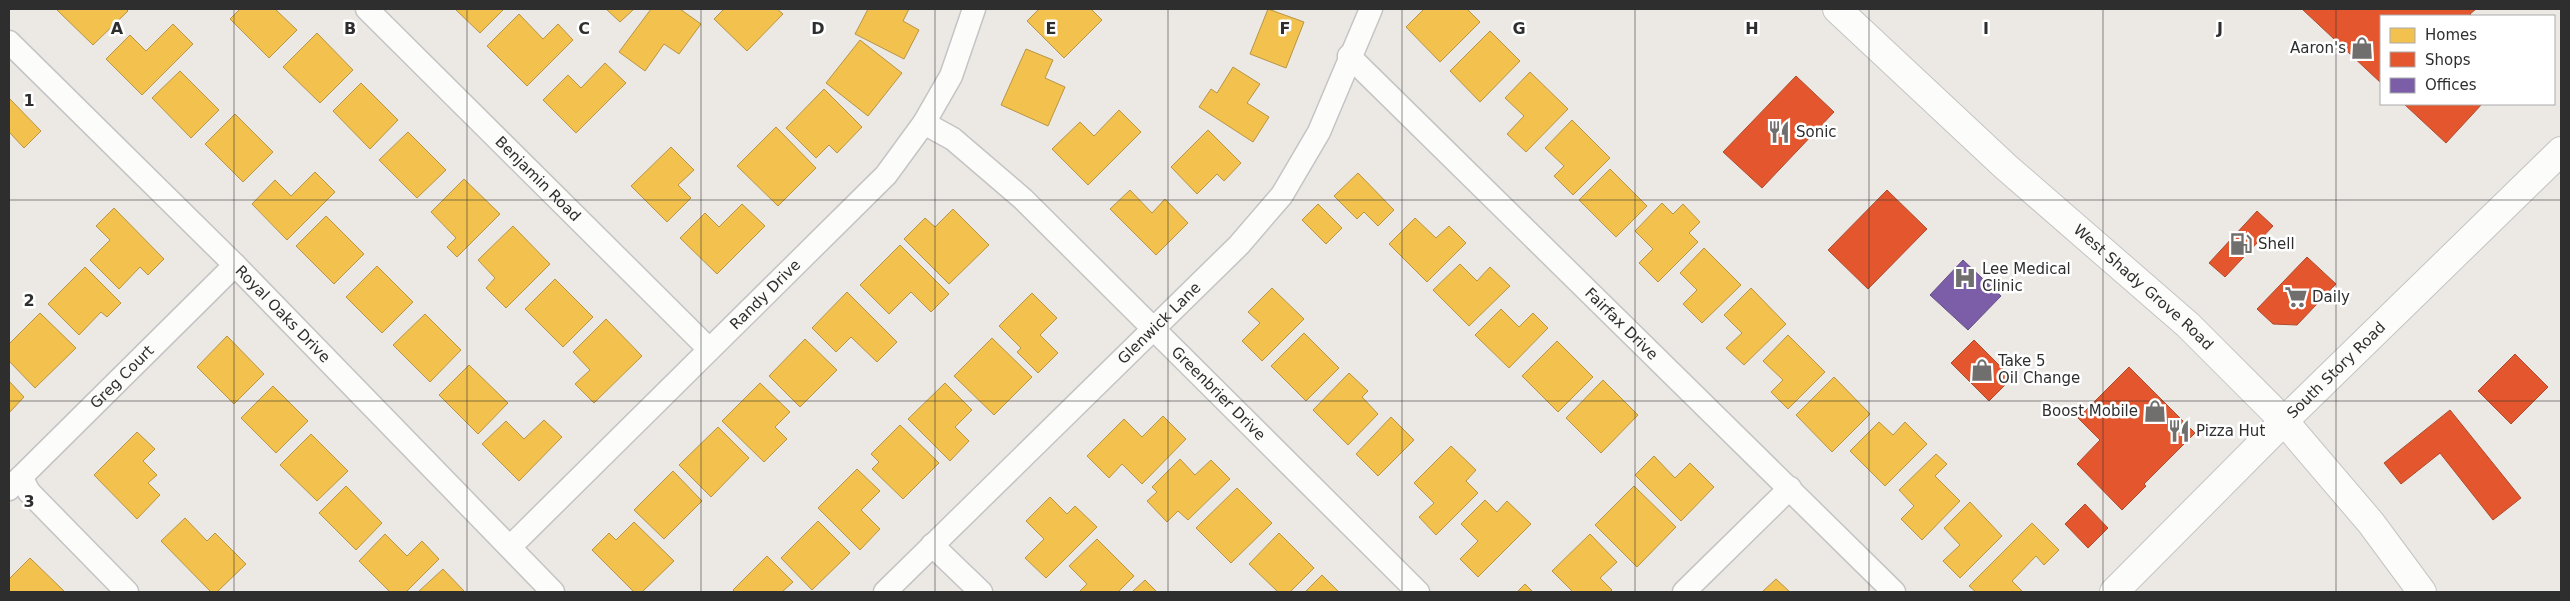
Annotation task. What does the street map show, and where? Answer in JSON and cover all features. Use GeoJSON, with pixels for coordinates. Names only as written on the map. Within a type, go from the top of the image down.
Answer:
{"type":"FeatureCollection","features":[{"type":"Feature","properties":{"kind":"main road","name":"West Shady Grove Road"},"geometry":{"type":"LineString","coordinates":[[1837,9],[2006,166],[2188,325],[2284,421],[2371,523],[2422,592]]}},
{"type":"Feature","properties":{"kind":"main road","name":"South Story Road"},"geometry":{"type":"LineString","coordinates":[[2114,592],[2284,421],[2561,152]]}},
{"type":"Feature","properties":{"kind":"street","name":"Benjamin Road"},"geometry":{"type":"LineString","coordinates":[[367,9],[709,349]]}},
{"type":"Feature","properties":{"kind":"street","name":"Randy Drive"},"geometry":{"type":"LineString","coordinates":[[510,547],[886,175],[924,123],[951,76],[974,9]]}},
{"type":"Feature","properties":{"kind":"street","name":"Glenwick Lane"},"geometry":{"type":"LineString","coordinates":[[885,592],[1239,245],[1282,195],[1319,132],[1349,56],[1371,9]]}},
{"type":"Feature","properties":{"kind":"street","name":"Royal Oaks Drive"},"geometry":{"type":"LineString","coordinates":[[9,42],[235,265],[553,592]]}},
{"type":"Feature","properties":{"kind":"street","name":"Fairfax Drive"},"geometry":{"type":"LineString","coordinates":[[1349,56],[1894,592]]}},
{"type":"Feature","properties":{"kind":"street","name":"Greenbrier Drive"},"geometry":{"type":"LineString","coordinates":[[924,123],[953,139],[987,166],[1023,199],[1418,592]]}},
{"type":"Feature","properties":{"kind":"street","name":"Greg Court"},"geometry":{"type":"LineString","coordinates":[[15,483],[235,265]]}},
{"type":"Feature","properties":{"kind":"street"},"geometry":{"type":"LineString","coordinates":[[15,483],[29,492],[127,592]]}},
{"type":"Feature","properties":{"kind":"street"},"geometry":{"type":"LineString","coordinates":[[1684,592],[1790,488]]}},
{"type":"Feature","properties":{"kind":"street"},"geometry":{"type":"LineString","coordinates":[[932,545],[981,592]]}},
{"type":"Feature","properties":{"kind":"building: Homes"},"geometry":{"type":"Polygon","coordinates":[[[56,9],[126,9],[128,11],[93,45],[56,9]]]}},
{"type":"Feature","properties":{"kind":"building: Homes"},"geometry":{"type":"Polygon","coordinates":[[[240,9],[275,9],[297,30],[269,58],[230,19],[240,9]]]}},
{"type":"Feature","properties":{"kind":"building: Homes"},"geometry":{"type":"Polygon","coordinates":[[[455,9],[504,9],[480,33],[455,9]]]}},
{"type":"Feature","properties":{"kind":"building: Homes"},"geometry":{"type":"Polygon","coordinates":[[[606,9],[634,9],[620,22],[606,9]]]}},
{"type":"Feature","properties":{"kind":"building: Homes"},"geometry":{"type":"Polygon","coordinates":[[[651,9],[680,9],[701,24],[679,54],[664,44],[645,71],[619,52],[651,9]]]}},
{"type":"Feature","properties":{"kind":"building: Homes"},"geometry":{"type":"Polygon","coordinates":[[[724,9],[777,9],[783,14],[747,51],[714,19],[724,9]]]}},
{"type":"Feature","properties":{"kind":"building: Homes"},"geometry":{"type":"Polygon","coordinates":[[[868,9],[909,9],[903,21],[919,30],[904,59],[855,34],[868,9]]]}},
{"type":"Feature","properties":{"kind":"building: Homes"},"geometry":{"type":"Polygon","coordinates":[[[1039,9],[1091,9],[1102,20],[1064,58],[1027,21],[1039,9]]]}},
{"type":"Feature","properties":{"kind":"building: Homes"},"geometry":{"type":"Polygon","coordinates":[[[1268,9],[1304,22],[1286,68],[1250,54],[1268,9]]]}},
{"type":"Feature","properties":{"kind":"building: Homes"},"geometry":{"type":"Polygon","coordinates":[[[1424,9],[1467,9],[1480,22],[1440,62],[1406,27],[1424,9]]]}},
{"type":"Feature","properties":{"kind":"building: Homes"},"geometry":{"type":"Polygon","coordinates":[[[519,14],[543,39],[558,24],[573,40],[527,86],[487,46],[519,14]]]}},
{"type":"Feature","properties":{"kind":"building: Homes"},"geometry":{"type":"Polygon","coordinates":[[[173,24],[193,44],[142,95],[106,59],[130,35],[146,51],[173,24]]]}},
{"type":"Feature","properties":{"kind":"building: Homes"},"geometry":{"type":"Polygon","coordinates":[[[1490,31],[1520,61],[1480,102],[1450,71],[1490,31]]]}},
{"type":"Feature","properties":{"kind":"building: Homes"},"geometry":{"type":"Polygon","coordinates":[[[317,33],[353,70],[320,103],[283,67],[317,33]]]}},
{"type":"Feature","properties":{"kind":"building: Homes"},"geometry":{"type":"Polygon","coordinates":[[[860,40],[902,73],[868,116],[826,83],[860,40]]]}},
{"type":"Feature","properties":{"kind":"building: Homes"},"geometry":{"type":"Polygon","coordinates":[[[1026,49],[1053,60],[1045,78],[1065,87],[1048,126],[1001,105],[1026,49]]]}},
{"type":"Feature","properties":{"kind":"building: Homes"},"geometry":{"type":"Polygon","coordinates":[[[605,63],[626,83],[576,133],[543,100],[568,75],[581,88],[605,63]]]}},
{"type":"Feature","properties":{"kind":"building: Homes"},"geometry":{"type":"Polygon","coordinates":[[[1233,67],[1260,84],[1247,103],[1269,117],[1253,142],[1199,107],[1211,89],[1217,93],[1233,67]]]}},
{"type":"Feature","properties":{"kind":"building: Homes"},"geometry":{"type":"Polygon","coordinates":[[[180,71],[219,110],[191,138],[152,98],[180,71]]]}},
{"type":"Feature","properties":{"kind":"building: Homes"},"geometry":{"type":"Polygon","coordinates":[[[1530,72],[1568,109],[1526,152],[1507,134],[1524,116],[1505,98],[1530,72]]]}},
{"type":"Feature","properties":{"kind":"building: Homes"},"geometry":{"type":"Polygon","coordinates":[[[361,83],[398,120],[370,149],[333,111],[361,83]]]}},
{"type":"Feature","properties":{"kind":"building: Homes"},"geometry":{"type":"Polygon","coordinates":[[[824,89],[862,127],[837,153],[829,145],[816,158],[786,128],[824,89]]]}},
{"type":"Feature","properties":{"kind":"building: Homes"},"geometry":{"type":"Polygon","coordinates":[[[9,98],[41,131],[24,148],[9,132],[9,98]]]}},
{"type":"Feature","properties":{"kind":"building: Homes"},"geometry":{"type":"Polygon","coordinates":[[[1119,110],[1141,132],[1088,185],[1052,149],[1080,122],[1094,136],[1119,110]]]}},
{"type":"Feature","properties":{"kind":"building: Homes"},"geometry":{"type":"Polygon","coordinates":[[[235,114],[273,152],[243,182],[205,144],[235,114]]]}},
{"type":"Feature","properties":{"kind":"building: Homes"},"geometry":{"type":"Polygon","coordinates":[[[1572,120],[1610,158],[1573,195],[1554,176],[1564,166],[1545,148],[1572,120]]]}},
{"type":"Feature","properties":{"kind":"building: Homes"},"geometry":{"type":"Polygon","coordinates":[[[776,127],[816,168],[778,206],[737,166],[776,127]]]}},
{"type":"Feature","properties":{"kind":"building: Homes"},"geometry":{"type":"Polygon","coordinates":[[[1208,130],[1241,163],[1224,181],[1217,174],[1197,194],[1171,167],[1208,130]]]}},
{"type":"Feature","properties":{"kind":"building: Homes"},"geometry":{"type":"Polygon","coordinates":[[[408,132],[446,170],[417,198],[379,160],[408,132]]]}},
{"type":"Feature","properties":{"kind":"building: Homes"},"geometry":{"type":"Polygon","coordinates":[[[671,147],[694,170],[678,185],[691,198],[667,222],[631,186],[671,147]]]}},
{"type":"Feature","properties":{"kind":"building: Homes"},"geometry":{"type":"Polygon","coordinates":[[[1610,169],[1647,206],[1616,237],[1579,200],[1610,169]]]}},
{"type":"Feature","properties":{"kind":"building: Homes"},"geometry":{"type":"Polygon","coordinates":[[[315,172],[335,192],[287,240],[252,204],[275,180],[291,196],[315,172]]]}},
{"type":"Feature","properties":{"kind":"building: Homes"},"geometry":{"type":"Polygon","coordinates":[[[1358,173],[1394,210],[1378,226],[1364,212],[1357,219],[1334,196],[1358,173]]]}},
{"type":"Feature","properties":{"kind":"building: Homes"},"geometry":{"type":"Polygon","coordinates":[[[464,179],[500,214],[457,257],[447,247],[456,238],[431,212],[464,179]]]}},
{"type":"Feature","properties":{"kind":"building: Homes"},"geometry":{"type":"Polygon","coordinates":[[[1130,190],[1152,213],[1165,199],[1188,223],[1156,255],[1110,209],[1130,190]]]}},
{"type":"Feature","properties":{"kind":"building: Homes"},"geometry":{"type":"Polygon","coordinates":[[[1662,203],[1673,214],[1683,204],[1700,222],[1689,233],[1698,242],[1658,282],[1639,263],[1653,249],[1635,231],[1662,203]]]}},
{"type":"Feature","properties":{"kind":"building: Homes"},"geometry":{"type":"Polygon","coordinates":[[[742,204],[765,226],[717,274],[680,238],[705,213],[719,227],[742,204]]]}},
{"type":"Feature","properties":{"kind":"building: Homes"},"geometry":{"type":"Polygon","coordinates":[[[1318,204],[1342,228],[1326,244],[1302,220],[1318,204]]]}},
{"type":"Feature","properties":{"kind":"building: Homes"},"geometry":{"type":"Polygon","coordinates":[[[114,208],[164,259],[148,275],[140,267],[119,289],[90,260],[110,240],[96,226],[114,208]]]}},
{"type":"Feature","properties":{"kind":"building: Homes"},"geometry":{"type":"Polygon","coordinates":[[[953,209],[989,245],[949,284],[904,239],[925,218],[935,227],[953,209]]]}},
{"type":"Feature","properties":{"kind":"building: Homes"},"geometry":{"type":"Polygon","coordinates":[[[326,216],[364,254],[334,284],[296,246],[326,216]]]}},
{"type":"Feature","properties":{"kind":"building: Homes"},"geometry":{"type":"Polygon","coordinates":[[[1415,218],[1436,238],[1449,226],[1466,243],[1427,282],[1389,244],[1415,218]]]}},
{"type":"Feature","properties":{"kind":"building: Homes"},"geometry":{"type":"Polygon","coordinates":[[[513,226],[550,264],[506,308],[486,288],[495,278],[478,260],[513,226]]]}},
{"type":"Feature","properties":{"kind":"building: Homes"},"geometry":{"type":"Polygon","coordinates":[[[900,245],[949,294],[931,312],[911,292],[889,314],[860,285],[900,245]]]}},
{"type":"Feature","properties":{"kind":"building: Homes"},"geometry":{"type":"Polygon","coordinates":[[[1704,248],[1741,285],[1702,323],[1683,304],[1697,290],[1680,273],[1704,248]]]}},
{"type":"Feature","properties":{"kind":"building: Homes"},"geometry":{"type":"Polygon","coordinates":[[[1460,264],[1477,281],[1490,267],[1510,286],[1469,326],[1433,290],[1460,264]]]}},
{"type":"Feature","properties":{"kind":"building: Homes"},"geometry":{"type":"Polygon","coordinates":[[[377,266],[413,302],[382,333],[346,297],[377,266]]]}},
{"type":"Feature","properties":{"kind":"building: Homes"},"geometry":{"type":"Polygon","coordinates":[[[85,267],[121,303],[107,317],[101,312],[79,335],[48,304],[85,267]]]}},
{"type":"Feature","properties":{"kind":"building: Homes"},"geometry":{"type":"Polygon","coordinates":[[[555,279],[593,317],[563,347],[525,309],[555,279]]]}},
{"type":"Feature","properties":{"kind":"building: Homes"},"geometry":{"type":"Polygon","coordinates":[[[1272,288],[1304,319],[1262,361],[1242,341],[1260,323],[1248,312],[1272,288]]]}},
{"type":"Feature","properties":{"kind":"building: Homes"},"geometry":{"type":"Polygon","coordinates":[[[1751,288],[1786,324],[1744,365],[1726,348],[1742,333],[1724,315],[1751,288]]]}},
{"type":"Feature","properties":{"kind":"building: Homes"},"geometry":{"type":"Polygon","coordinates":[[[847,292],[897,342],[877,362],[851,337],[836,352],[812,328],[847,292]]]}},
{"type":"Feature","properties":{"kind":"building: Homes"},"geometry":{"type":"Polygon","coordinates":[[[1032,293],[1057,318],[1040,335],[1058,353],[1038,373],[1017,352],[1021,348],[999,326],[1032,293]]]}},
{"type":"Feature","properties":{"kind":"building: Homes"},"geometry":{"type":"Polygon","coordinates":[[[1501,309],[1519,327],[1533,313],[1548,328],[1509,368],[1475,335],[1501,309]]]}},
{"type":"Feature","properties":{"kind":"building: Homes"},"geometry":{"type":"Polygon","coordinates":[[[40,313],[76,348],[35,388],[9,361],[9,344],[40,313]]]}},
{"type":"Feature","properties":{"kind":"building: Homes"},"geometry":{"type":"Polygon","coordinates":[[[425,314],[461,350],[430,382],[393,345],[425,314]]]}},
{"type":"Feature","properties":{"kind":"building: Homes"},"geometry":{"type":"Polygon","coordinates":[[[606,319],[642,356],[594,403],[575,384],[590,370],[573,352],[606,319]]]}},
{"type":"Feature","properties":{"kind":"building: Homes"},"geometry":{"type":"Polygon","coordinates":[[[1304,333],[1339,368],[1306,401],[1271,366],[1304,333]]]}},
{"type":"Feature","properties":{"kind":"building: Homes"},"geometry":{"type":"Polygon","coordinates":[[[1788,335],[1825,372],[1788,409],[1771,392],[1783,380],[1763,361],[1788,335]]]}},
{"type":"Feature","properties":{"kind":"building: Homes"},"geometry":{"type":"Polygon","coordinates":[[[227,336],[264,374],[234,404],[197,367],[227,336]]]}},
{"type":"Feature","properties":{"kind":"building: Homes"},"geometry":{"type":"Polygon","coordinates":[[[992,338],[1032,377],[994,415],[954,376],[992,338]]]}},
{"type":"Feature","properties":{"kind":"building: Homes"},"geometry":{"type":"Polygon","coordinates":[[[805,339],[837,370],[800,407],[769,376],[805,339]]]}},
{"type":"Feature","properties":{"kind":"building: Homes"},"geometry":{"type":"Polygon","coordinates":[[[1557,341],[1593,377],[1558,412],[1522,376],[1557,341]]]}},
{"type":"Feature","properties":{"kind":"building: Homes"},"geometry":{"type":"Polygon","coordinates":[[[469,365],[508,403],[478,434],[439,395],[469,365]]]}},
{"type":"Feature","properties":{"kind":"building: Homes"},"geometry":{"type":"Polygon","coordinates":[[[1349,373],[1368,391],[1362,397],[1378,414],[1348,445],[1313,410],[1349,373]]]}},
{"type":"Feature","properties":{"kind":"building: Homes"},"geometry":{"type":"Polygon","coordinates":[[[1834,377],[1870,414],[1832,452],[1796,415],[1834,377]]]}},
{"type":"Feature","properties":{"kind":"building: Homes"},"geometry":{"type":"Polygon","coordinates":[[[1603,380],[1638,415],[1601,453],[1566,418],[1603,380]]]}},
{"type":"Feature","properties":{"kind":"building: Homes"},"geometry":{"type":"Polygon","coordinates":[[[9,381],[24,397],[9,413],[9,381]]]}},
{"type":"Feature","properties":{"kind":"building: Homes"},"geometry":{"type":"Polygon","coordinates":[[[760,383],[790,412],[775,427],[787,439],[764,462],[722,421],[760,383]]]}},
{"type":"Feature","properties":{"kind":"building: Homes"},"geometry":{"type":"Polygon","coordinates":[[[945,383],[972,410],[955,427],[969,441],[950,461],[908,419],[945,383]]]}},
{"type":"Feature","properties":{"kind":"building: Homes"},"geometry":{"type":"Polygon","coordinates":[[[273,386],[308,421],[276,453],[241,418],[273,386]]]}},
{"type":"Feature","properties":{"kind":"building: Homes"},"geometry":{"type":"Polygon","coordinates":[[[1163,416],[1186,439],[1142,484],[1122,464],[1109,478],[1087,456],[1124,419],[1142,437],[1163,416]]]}},
{"type":"Feature","properties":{"kind":"building: Homes"},"geometry":{"type":"Polygon","coordinates":[[[1391,417],[1414,440],[1378,476],[1356,454],[1391,417]]]}},
{"type":"Feature","properties":{"kind":"building: Homes"},"geometry":{"type":"Polygon","coordinates":[[[544,420],[562,437],[519,481],[482,444],[506,421],[524,439],[544,420]]]}},
{"type":"Feature","properties":{"kind":"building: Homes"},"geometry":{"type":"Polygon","coordinates":[[[1879,422],[1893,435],[1905,422],[1927,444],[1885,486],[1850,451],[1879,422]]]}},
{"type":"Feature","properties":{"kind":"building: Homes"},"geometry":{"type":"Polygon","coordinates":[[[900,425],[939,463],[903,499],[872,469],[879,462],[871,454],[900,425]]]}},
{"type":"Feature","properties":{"kind":"building: Homes"},"geometry":{"type":"Polygon","coordinates":[[[718,427],[749,458],[711,497],[679,465],[718,427]]]}},
{"type":"Feature","properties":{"kind":"building: Homes"},"geometry":{"type":"Polygon","coordinates":[[[137,432],[155,449],[143,461],[157,475],[148,483],[160,495],[137,519],[94,475],[137,432]]]}},
{"type":"Feature","properties":{"kind":"building: Homes"},"geometry":{"type":"Polygon","coordinates":[[[311,434],[348,471],[317,501],[280,465],[311,434]]]}},
{"type":"Feature","properties":{"kind":"building: Homes"},"geometry":{"type":"Polygon","coordinates":[[[1451,446],[1476,470],[1466,481],[1478,493],[1436,535],[1419,517],[1434,503],[1414,483],[1451,446]]]}},
{"type":"Feature","properties":{"kind":"building: Homes"},"geometry":{"type":"Polygon","coordinates":[[[1936,454],[1947,464],[1935,476],[1960,501],[1922,540],[1901,519],[1914,506],[1899,490],[1936,454]]]}},
{"type":"Feature","properties":{"kind":"building: Homes"},"geometry":{"type":"Polygon","coordinates":[[[1654,456],[1675,478],[1690,463],[1714,487],[1681,521],[1635,475],[1654,456]]]}},
{"type":"Feature","properties":{"kind":"building: Homes"},"geometry":{"type":"Polygon","coordinates":[[[1180,459],[1195,475],[1211,460],[1230,479],[1188,520],[1178,511],[1167,522],[1147,501],[1157,492],[1152,487],[1180,459]]]}},
{"type":"Feature","properties":{"kind":"building: Homes"},"geometry":{"type":"Polygon","coordinates":[[[857,469],[880,491],[861,510],[880,529],[860,550],[818,508],[857,469]]]}},
{"type":"Feature","properties":{"kind":"building: Homes"},"geometry":{"type":"Polygon","coordinates":[[[673,471],[702,501],[664,539],[634,510],[673,471]]]}},
{"type":"Feature","properties":{"kind":"building: Homes"},"geometry":{"type":"Polygon","coordinates":[[[346,486],[382,523],[356,550],[319,513],[346,486]]]}},
{"type":"Feature","properties":{"kind":"building: Homes"},"geometry":{"type":"Polygon","coordinates":[[[1634,486],[1676,527],[1637,567],[1595,525],[1634,486]]]}},
{"type":"Feature","properties":{"kind":"building: Homes"},"geometry":{"type":"Polygon","coordinates":[[[1237,488],[1272,523],[1231,563],[1196,528],[1237,488]]]}},
{"type":"Feature","properties":{"kind":"building: Homes"},"geometry":{"type":"Polygon","coordinates":[[[1050,497],[1067,514],[1075,506],[1097,527],[1046,578],[1025,558],[1044,539],[1026,521],[1050,497]]]}},
{"type":"Feature","properties":{"kind":"building: Homes"},"geometry":{"type":"Polygon","coordinates":[[[1485,500],[1497,512],[1507,501],[1531,524],[1478,577],[1460,559],[1478,541],[1461,524],[1485,500]]]}},
{"type":"Feature","properties":{"kind":"building: Homes"},"geometry":{"type":"Polygon","coordinates":[[[1970,502],[2002,536],[1960,578],[1943,561],[1960,545],[1944,528],[1970,502]]]}},
{"type":"Feature","properties":{"kind":"building: Homes"},"geometry":{"type":"Polygon","coordinates":[[[185,518],[207,541],[215,533],[246,564],[217,592],[211,592],[161,541],[185,518]]]}},
{"type":"Feature","properties":{"kind":"building: Homes"},"geometry":{"type":"Polygon","coordinates":[[[818,521],[850,553],[812,590],[781,558],[818,521]]]}},
{"type":"Feature","properties":{"kind":"building: Homes"},"geometry":{"type":"Polygon","coordinates":[[[634,522],[674,561],[642,592],[634,592],[592,550],[609,533],[616,540],[634,522]]]}},
{"type":"Feature","properties":{"kind":"building: Homes"},"geometry":{"type":"Polygon","coordinates":[[[2032,523],[2059,550],[2044,565],[2036,556],[2012,581],[2023,592],[1976,592],[1969,586],[2032,523]]]}},
{"type":"Feature","properties":{"kind":"building: Homes"},"geometry":{"type":"Polygon","coordinates":[[[1279,533],[1314,568],[1290,592],[1278,592],[1249,564],[1279,533]]]}},
{"type":"Feature","properties":{"kind":"building: Homes"},"geometry":{"type":"Polygon","coordinates":[[[385,534],[407,556],[422,541],[439,559],[406,592],[390,592],[359,561],[385,534]]]}},
{"type":"Feature","properties":{"kind":"building: Homes"},"geometry":{"type":"Polygon","coordinates":[[[1590,534],[1617,562],[1600,578],[1612,590],[1610,592],[1573,592],[1552,571],[1590,534]]]}},
{"type":"Feature","properties":{"kind":"building: Homes"},"geometry":{"type":"Polygon","coordinates":[[[1097,539],[1134,576],[1118,592],[1079,592],[1087,584],[1069,566],[1097,539]]]}},
{"type":"Feature","properties":{"kind":"building: Homes"},"geometry":{"type":"Polygon","coordinates":[[[767,556],[793,582],[782,592],[735,592],[733,590],[767,556]]]}},
{"type":"Feature","properties":{"kind":"building: Homes"},"geometry":{"type":"Polygon","coordinates":[[[30,558],[65,592],[9,592],[9,579],[30,558]]]}},
{"type":"Feature","properties":{"kind":"building: Homes"},"geometry":{"type":"Polygon","coordinates":[[[443,569],[465,592],[418,592],[443,569]]]}},
{"type":"Feature","properties":{"kind":"building: Homes"},"geometry":{"type":"Polygon","coordinates":[[[1322,575],[1339,592],[1305,592],[1322,575]]]}},
{"type":"Feature","properties":{"kind":"building: Homes"},"geometry":{"type":"Polygon","coordinates":[[[1776,579],[1790,592],[1762,592],[1776,579]]]}},
{"type":"Feature","properties":{"kind":"building: Homes"},"geometry":{"type":"Polygon","coordinates":[[[1145,580],[1157,592],[1132,592],[1145,580]]]}},
{"type":"Feature","properties":{"kind":"building: Homes"},"geometry":{"type":"Polygon","coordinates":[[[1525,584],[1533,592],[1517,592],[1525,584]]]}},
{"type":"Feature","properties":{"kind":"building: Shops"},"geometry":{"type":"Polygon","coordinates":[[[2302,9],[2476,9],[2471,15],[2380,15],[2380,82],[2302,9]]]}},
{"type":"Feature","properties":{"kind":"building: Shops","name":"Sonic"},"geometry":{"type":"Polygon","coordinates":[[[1796,76],[1834,112],[1762,188],[1723,152],[1796,76]]]}},
{"type":"Feature","properties":{"kind":"building: Shops"},"geometry":{"type":"Polygon","coordinates":[[[2405,105],[2481,105],[2446,143],[2405,105]]]}},
{"type":"Feature","properties":{"kind":"building: Shops"},"geometry":{"type":"Polygon","coordinates":[[[1887,190],[1927,229],[1868,289],[1828,250],[1887,190]]]}},
{"type":"Feature","properties":{"kind":"building: Shops","name":"Shell"},"geometry":{"type":"Polygon","coordinates":[[[2257,211],[2273,226],[2225,277],[2209,263],[2257,211]]]}},
{"type":"Feature","properties":{"kind":"building: Shops","name":"Daily"},"geometry":{"type":"Polygon","coordinates":[[[2307,257],[2336,284],[2297,325],[2273,324],[2257,309],[2307,257]]]}},
{"type":"Feature","properties":{"kind":"building: Shops","name":"Take 5 Oil Change"},"geometry":{"type":"Polygon","coordinates":[[[1974,340],[2012,378],[1989,401],[1951,363],[1974,340]]]}},
{"type":"Feature","properties":{"kind":"building: Shops"},"geometry":{"type":"Polygon","coordinates":[[[2515,354],[2548,387],[2511,424],[2478,391],[2515,354]]]}},
{"type":"Feature","properties":{"kind":"building: Shops"},"geometry":{"type":"Polygon","coordinates":[[[2129,367],[2195,433],[2144,484],[2146,486],[2122,510],[2077,464],[2100,440],[2078,418],[2129,367]]]}},
{"type":"Feature","properties":{"kind":"building: Shops"},"geometry":{"type":"Polygon","coordinates":[[[2450,410],[2521,498],[2493,520],[2440,453],[2401,484],[2384,463],[2450,410]]]}},
{"type":"Feature","properties":{"kind":"building: Shops"},"geometry":{"type":"Polygon","coordinates":[[[2085,504],[2108,528],[2088,548],[2065,524],[2085,504]]]}},
{"type":"Feature","properties":{"kind":"building: Offices"},"geometry":{"type":"Polygon","coordinates":[[[1963,260],[2001,296],[1968,330],[1930,295],[1963,260]]]}},
{"type":"Feature","properties":{"kind":"place","name":"Aaron's"},"geometry":{"type":"Point","coordinates":[2362,48]}},
{"type":"Feature","properties":{"kind":"place","name":"Sonic"},"geometry":{"type":"Point","coordinates":[1779,132]}},
{"type":"Feature","properties":{"kind":"place","name":"Shell"},"geometry":{"type":"Point","coordinates":[2241,244]}},
{"type":"Feature","properties":{"kind":"place","name":"Lee Medical Clinic"},"geometry":{"type":"Point","coordinates":[1965,278]}},
{"type":"Feature","properties":{"kind":"place","name":"Daily"},"geometry":{"type":"Point","coordinates":[2296,297]}},
{"type":"Feature","properties":{"kind":"place","name":"Take 5 Oil Change"},"geometry":{"type":"Point","coordinates":[1982,370]}},
{"type":"Feature","properties":{"kind":"place","name":"Boost Mobile"},"geometry":{"type":"Point","coordinates":[2155,411]}},
{"type":"Feature","properties":{"kind":"place","name":"Pizza Hut"},"geometry":{"type":"Point","coordinates":[2179,431]}}]}
